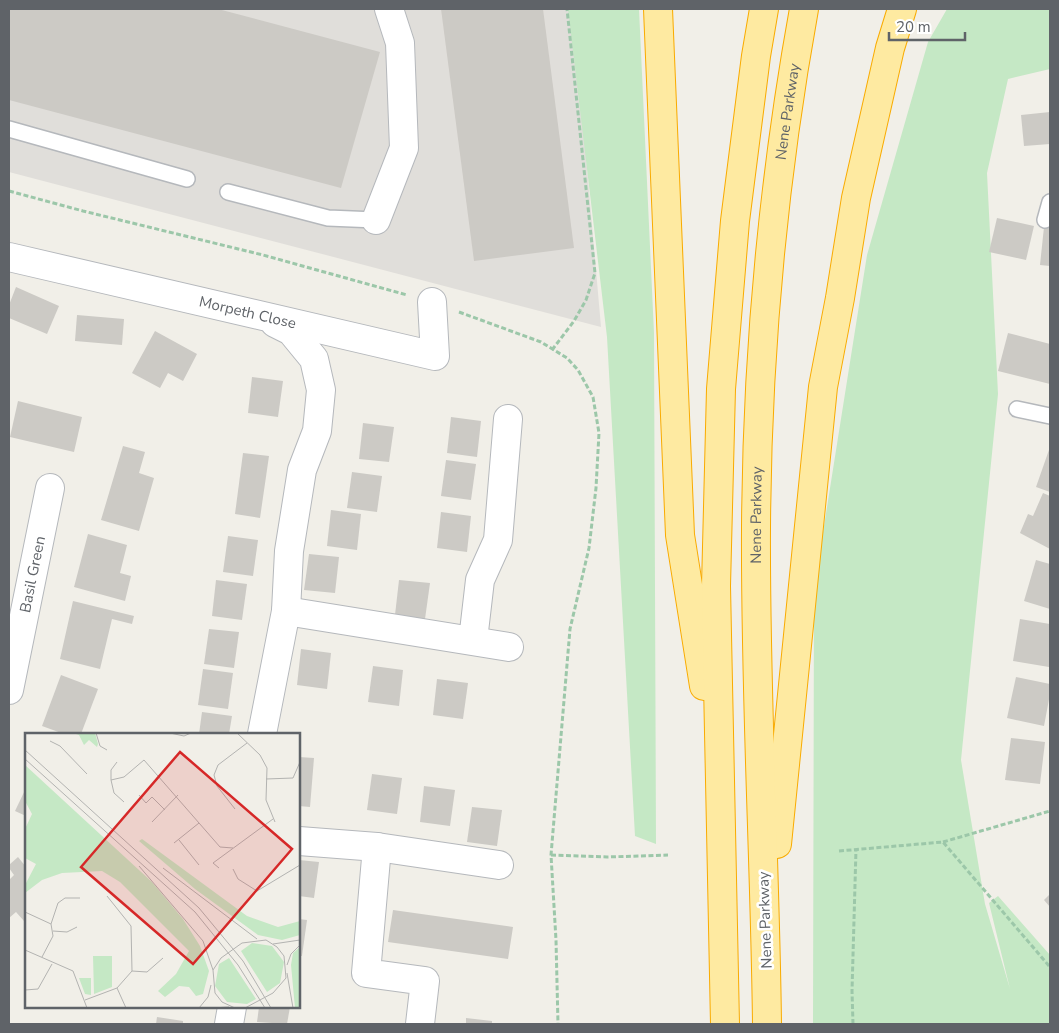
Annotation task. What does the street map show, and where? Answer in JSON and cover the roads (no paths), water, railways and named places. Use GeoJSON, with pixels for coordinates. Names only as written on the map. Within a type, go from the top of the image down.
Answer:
{"type":"FeatureCollection","features":[{"type":"Feature","properties":{"kind":"highway"},"geometry":{"type":"LineString","coordinates":[[658,9],[680,535],[719,784]]}},
{"type":"Feature","properties":{"kind":"highway"},"geometry":{"type":"LineString","coordinates":[[725,1024],[716,586],[721,389],[735,221],[756,56],[764,9]]}},
{"type":"Feature","properties":{"kind":"highway","name":"Nene Parkway"},"geometry":{"type":"LineString","coordinates":[[767,1024],[756,528],[760,398],[772,225],[794,64],[804,9]]}},
{"type":"Feature","properties":{"kind":"highway"},"geometry":{"type":"LineString","coordinates":[[766,958],[823,387],[856,198],[890,48],[902,9]]}},
{"type":"Feature","properties":{"kind":"street"},"geometry":{"type":"LineString","coordinates":[[376,220],[404,148],[400,43],[389,9]]}},
{"type":"Feature","properties":{"kind":"street","name":"Morpeth Close"},"geometry":{"type":"LineString","coordinates":[[9,257],[435,356],[432,303]]}},
{"type":"Feature","properties":{"kind":"street"},"geometry":{"type":"LineString","coordinates":[[262,733],[286,611],[289,551],[302,470],[317,431],[321,390],[314,359],[291,331],[263,316]]}},
{"type":"Feature","properties":{"kind":"street"},"geometry":{"type":"LineString","coordinates":[[473,640],[480,580],[498,540],[508,419]]}},
{"type":"Feature","properties":{"kind":"street","name":"Basil Green"},"geometry":{"type":"LineString","coordinates":[[9,690],[50,488]]}},
{"type":"Feature","properties":{"kind":"street"},"geometry":{"type":"LineString","coordinates":[[286,611],[509,647]]}},
{"type":"Feature","properties":{"kind":"street"},"geometry":{"type":"LineString","coordinates":[[300,841],[377,847],[499,864]]}},
{"type":"Feature","properties":{"kind":"street"},"geometry":{"type":"LineString","coordinates":[[377,847],[366,973],[425,981],[420,1024]]}},
{"type":"Feature","properties":{"kind":"street"},"geometry":{"type":"LineString","coordinates":[[229,1024],[232,1008]]}},
{"type":"Feature","properties":{"kind":"lane"},"geometry":{"type":"LineString","coordinates":[[9,129],[187,179]]}},
{"type":"Feature","properties":{"kind":"lane"},"geometry":{"type":"LineString","coordinates":[[228,192],[328,218],[376,220]]}},
{"type":"Feature","properties":{"kind":"lane"},"geometry":{"type":"LineString","coordinates":[[1045,220],[1050,202]]}},
{"type":"Feature","properties":{"kind":"lane"},"geometry":{"type":"LineString","coordinates":[[1017,409],[1050,416]]}}]}
